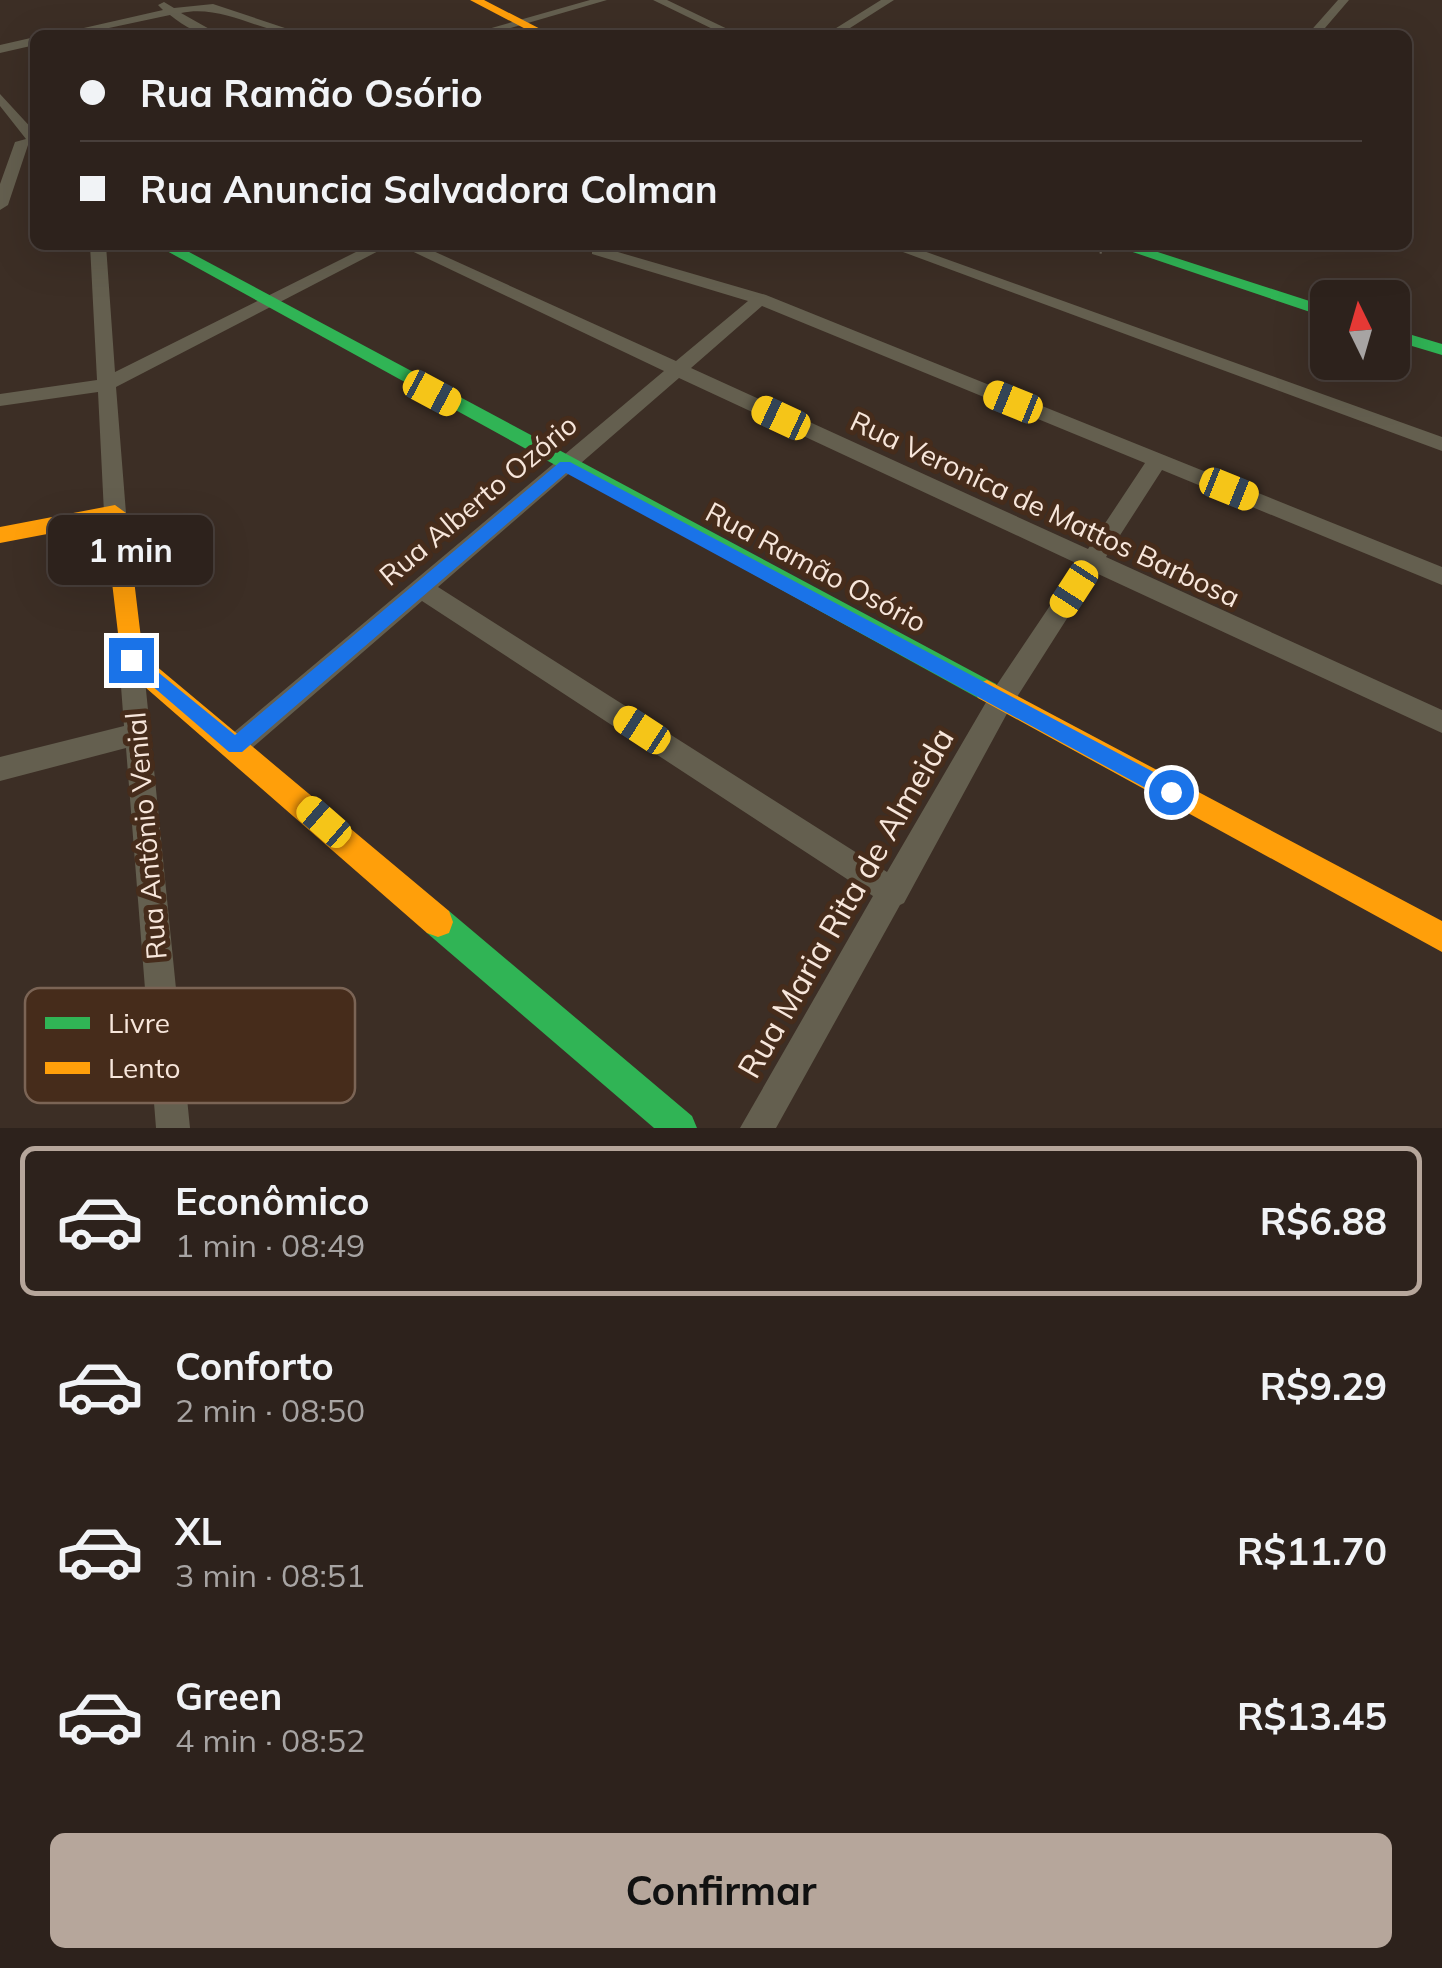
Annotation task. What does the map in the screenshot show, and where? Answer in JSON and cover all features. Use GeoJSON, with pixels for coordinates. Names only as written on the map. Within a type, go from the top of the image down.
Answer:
{"type":"FeatureCollection","features":[{"type":"Feature","properties":{"kind":"street"},"geometry":{"type":"LineString","coordinates":[[157,0],[202,30]]}},
{"type":"Feature","properties":{"kind":"street"},"geometry":{"type":"LineString","coordinates":[[475,0],[536,30]]}},
{"type":"Feature","properties":{"kind":"street"},"geometry":{"type":"LineString","coordinates":[[486,30],[602,0]]}},
{"type":"Feature","properties":{"kind":"street"},"geometry":{"type":"LineString","coordinates":[[658,0],[723,30]]}},
{"type":"Feature","properties":{"kind":"street"},"geometry":{"type":"LineString","coordinates":[[838,30],[889,0]]}},
{"type":"Feature","properties":{"kind":"street"},"geometry":{"type":"LineString","coordinates":[[1318,30],[1344,0]]}},
{"type":"Feature","properties":{"kind":"street"},"geometry":{"type":"LineString","coordinates":[[80,30],[168,9],[212,8],[284,30]]}},
{"type":"Feature","properties":{"kind":"street"},"geometry":{"type":"LineString","coordinates":[[0,49],[30,42]]}},
{"type":"Feature","properties":{"kind":"street"},"geometry":{"type":"LineString","coordinates":[[0,98],[30,141]]}},
{"type":"Feature","properties":{"kind":"street"},"geometry":{"type":"LineString","coordinates":[[0,145],[30,141]]}},
{"type":"Feature","properties":{"kind":"street"},"geometry":{"type":"LineString","coordinates":[[0,205],[30,141]]}},
{"type":"Feature","properties":{"kind":"street","name":"Rua Antônio Venial"},"geometry":{"type":"LineString","coordinates":[[98,250],[115,513],[160,988]]}},
{"type":"Feature","properties":{"kind":"street","name":"Rua Ramão Osório"},"geometry":{"type":"LineString","coordinates":[[173,250],[565,466],[1442,937]]}},
{"type":"Feature","properties":{"kind":"street"},"geometry":{"type":"LineString","coordinates":[[0,400],[105,385],[372,250]]}},
{"type":"Feature","properties":{"kind":"street","name":"Rua Veronica de Mattos Barbosa"},"geometry":{"type":"LineString","coordinates":[[418,250],[1442,722]]}},
{"type":"Feature","properties":{"kind":"street"},"geometry":{"type":"LineString","coordinates":[[906,250],[1442,444]]}},
{"type":"Feature","properties":{"kind":"street"},"geometry":{"type":"LineString","coordinates":[[1140,250],[1310,307]]}},
{"type":"Feature","properties":{"kind":"street"},"geometry":{"type":"LineString","coordinates":[[598,251],[760,299],[1442,576]]}},
{"type":"Feature","properties":{"kind":"street","name":"Rua Alberto Ozório"},"geometry":{"type":"LineString","coordinates":[[236,746],[760,299]]}},
{"type":"Feature","properties":{"kind":"street"},"geometry":{"type":"LineString","coordinates":[[1410,340],[1442,350]]}},
{"type":"Feature","properties":{"kind":"street","name":"Rua Maria Rita de Almeida"},"geometry":{"type":"LineString","coordinates":[[756,1128],[1002,700],[1158,460]]}},
{"type":"Feature","properties":{"kind":"street"},"geometry":{"type":"LineString","coordinates":[[0,535],[115,513]]}},
{"type":"Feature","properties":{"kind":"street"},"geometry":{"type":"LineString","coordinates":[[422,588],[894,893]]}},
{"type":"Feature","properties":{"kind":"street"},"geometry":{"type":"LineString","coordinates":[[131,660],[680,1128]]}},
{"type":"Feature","properties":{"kind":"street"},"geometry":{"type":"LineString","coordinates":[[0,768],[137,734]]}},
{"type":"Feature","properties":{"kind":"street","name":"Rua Antônio Venial"},"geometry":{"type":"LineString","coordinates":[[170,1103],[172,1128]]}},
{"type":"Feature","properties":{"kind":"traffic: fast"},"geometry":{"type":"LineString","coordinates":[[173,250],[987,691]]}},
{"type":"Feature","properties":{"kind":"traffic: fast"},"geometry":{"type":"LineString","coordinates":[[1135,250],[1310,307]]}},
{"type":"Feature","properties":{"kind":"traffic: fast"},"geometry":{"type":"LineString","coordinates":[[1410,340],[1442,350]]}},
{"type":"Feature","properties":{"kind":"traffic: fast"},"geometry":{"type":"LineString","coordinates":[[438,922],[680,1128]]}},
{"type":"Feature","properties":{"kind":"traffic: slow"},"geometry":{"type":"LineString","coordinates":[[475,0],[536,30]]}},
{"type":"Feature","properties":{"kind":"traffic: slow"},"geometry":{"type":"LineString","coordinates":[[0,535],[115,513],[131,660],[438,922]]}},
{"type":"Feature","properties":{"kind":"traffic: slow"},"geometry":{"type":"LineString","coordinates":[[987,691],[1442,937]]}},
{"type":"Feature","properties":{"kind":"route"},"geometry":{"type":"LineString","coordinates":[[131,660],[236,746],[565,466],[1171,792]]}}]}
